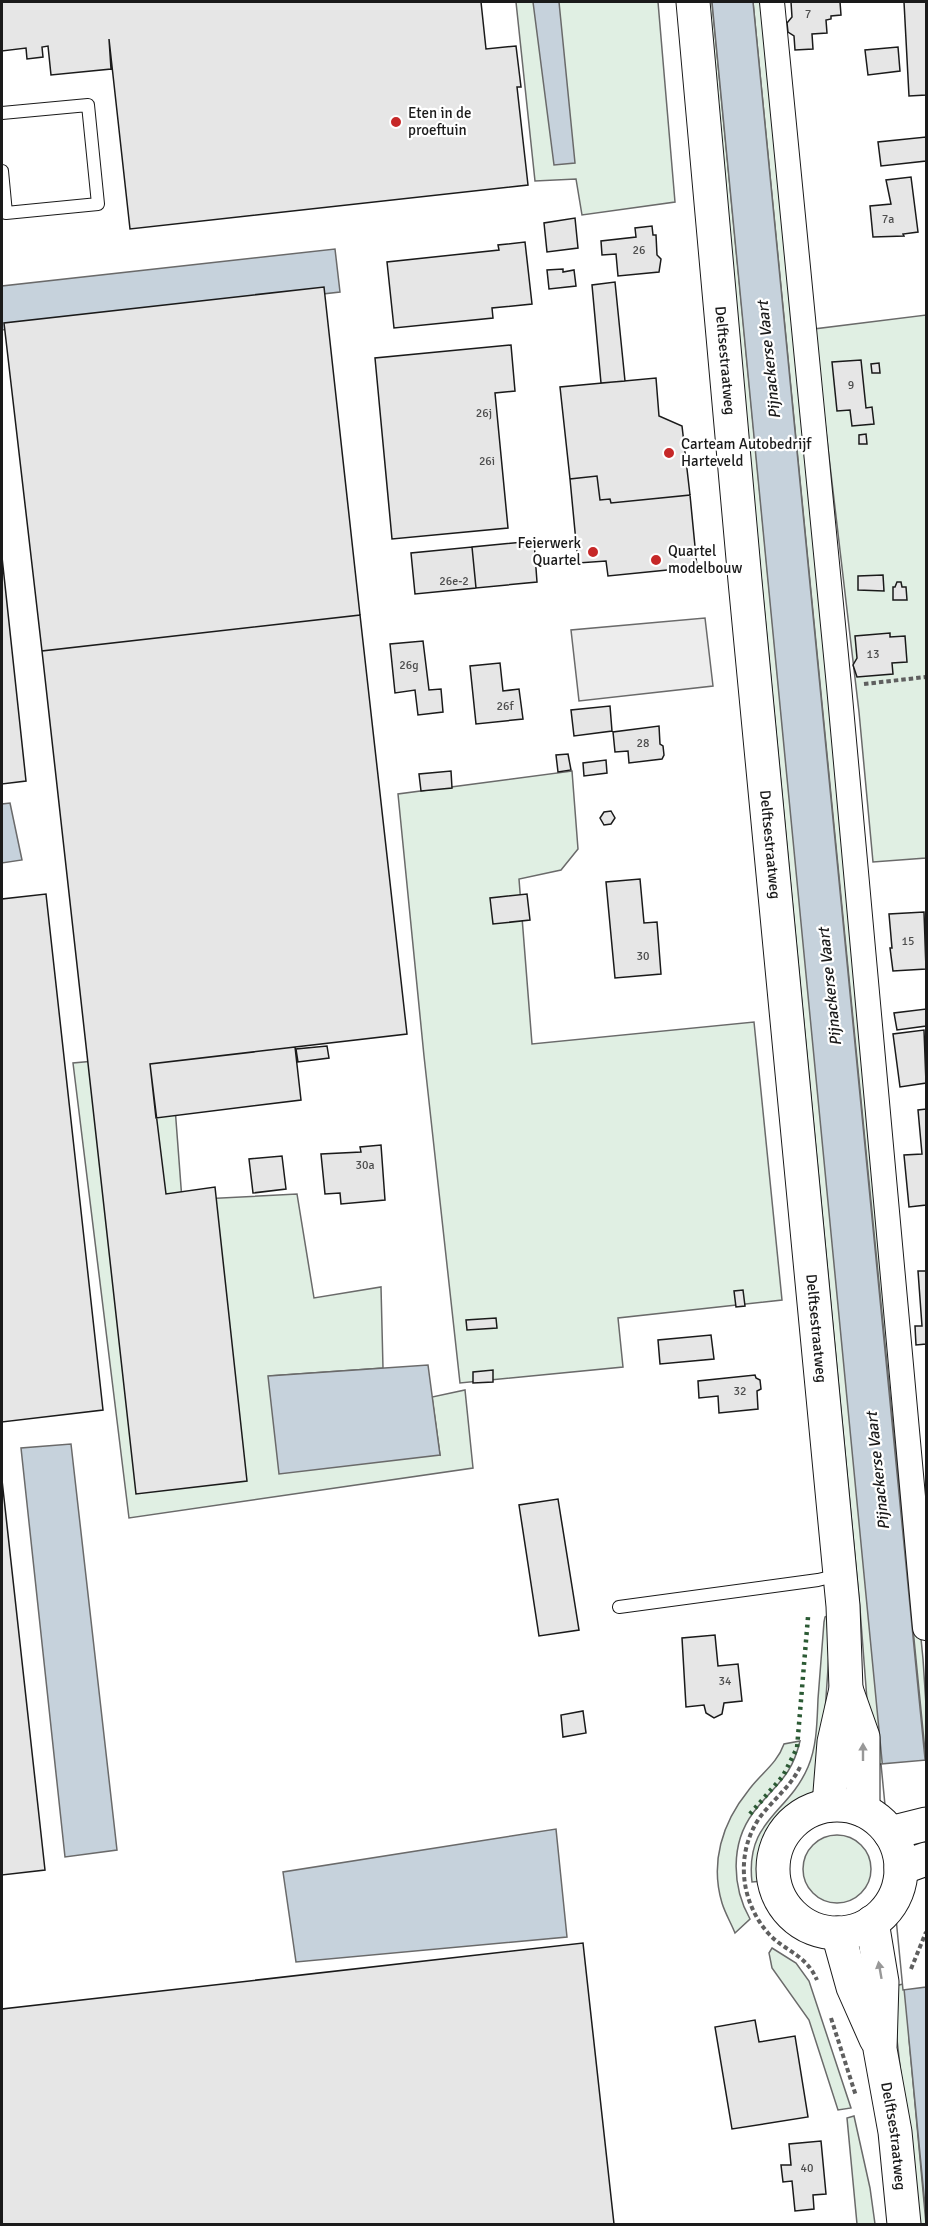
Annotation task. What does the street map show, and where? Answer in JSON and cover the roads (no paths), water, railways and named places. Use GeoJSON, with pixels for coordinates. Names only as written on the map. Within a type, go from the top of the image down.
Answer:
{"type":"FeatureCollection","features":[{"type":"Feature","properties":{"kind":"main road","name":"Delftsestraatweg"},"geometry":{"type":"LineString","coordinates":[[693,2],[744,569],[843,1606],[846,1689],[834,1742],[829,1805]]}},
{"type":"Feature","properties":{"kind":"main road","name":"Delftsestraatweg"},"geometry":{"type":"LineString","coordinates":[[846,1689],[863,1737],[878,1822]]}},
{"type":"Feature","properties":{"kind":"main road"},"geometry":{"type":"LineString","coordinates":[[829,1805],[853,1806],[878,1822],[898,1850],[914,1863],[900,1881],[881,1914],[862,1928],[838,1933],[824,1932],[797,1919],[778,1895],[773,1878],[773,1861],[777,1844],[786,1829],[798,1817],[813,1809],[829,1805]]}},
{"type":"Feature","properties":{"kind":"main road"},"geometry":{"type":"LineString","coordinates":[[878,1822],[927,1824]]}},
{"type":"Feature","properties":{"kind":"main road","name":"Delftsestraatweg"},"geometry":{"type":"LineString","coordinates":[[881,1914],[880,2049],[895,2132],[904,2224]]}},
{"type":"Feature","properties":{"kind":"main road","name":"Delftsestraatweg"},"geometry":{"type":"LineString","coordinates":[[838,1933],[853,1987],[880,2049]]}},
{"type":"Feature","properties":{"kind":"street"},"geometry":{"type":"LineString","coordinates":[[772,2],[839,686],[925,1628]]}},
{"type":"Feature","properties":{"kind":"lane"},"geometry":{"type":"LineString","coordinates":[[2,113],[88,105],[98,204],[6,213],[2,171]]}},
{"type":"Feature","properties":{"kind":"lane"},"geometry":{"type":"LineString","coordinates":[[619,1607],[818,1580],[840,1574]]}},
{"type":"Feature","properties":{"kind":"water"},"geometry":{"type":"Polygon","coordinates":[[[533,2],[559,2],[575,163],[554,165],[533,2]]]}},
{"type":"Feature","properties":{"kind":"water","name":"Pijnackerse Vaart"},"geometry":{"type":"Polygon","coordinates":[[[712,2],[753,2],[926,1769],[926,2216],[712,2]]]}},
{"type":"Feature","properties":{"kind":"water"},"geometry":{"type":"Polygon","coordinates":[[[335,249],[340,292],[2,330],[2,286],[335,249]]]}},
{"type":"Feature","properties":{"kind":"water"},"geometry":{"type":"Polygon","coordinates":[[[10,803],[22,860],[2,863],[2,804],[10,803]]]}},
{"type":"Feature","properties":{"kind":"water"},"geometry":{"type":"Polygon","coordinates":[[[428,1365],[440,1455],[279,1474],[268,1376],[428,1365]]]}},
{"type":"Feature","properties":{"kind":"water"},"geometry":{"type":"Polygon","coordinates":[[[71,1444],[117,1850],[65,1857],[21,1448],[71,1444]]]}},
{"type":"Feature","properties":{"kind":"water"},"geometry":{"type":"Polygon","coordinates":[[[556,1829],[567,1937],[296,1962],[283,1872],[556,1829]]]}},
{"type":"Feature","properties":{"kind":"place","name":"Eten in de proeftuin"},"geometry":{"type":"Point","coordinates":[396,122]}},
{"type":"Feature","properties":{"kind":"place","name":"Carteam Autobedrijf Harteveld"},"geometry":{"type":"Point","coordinates":[669,453]}},
{"type":"Feature","properties":{"kind":"place","name":"Feierwerk Quartel"},"geometry":{"type":"Point","coordinates":[593,552]}},
{"type":"Feature","properties":{"kind":"place","name":"Quartel modelbouw"},"geometry":{"type":"Point","coordinates":[656,560]}}]}
